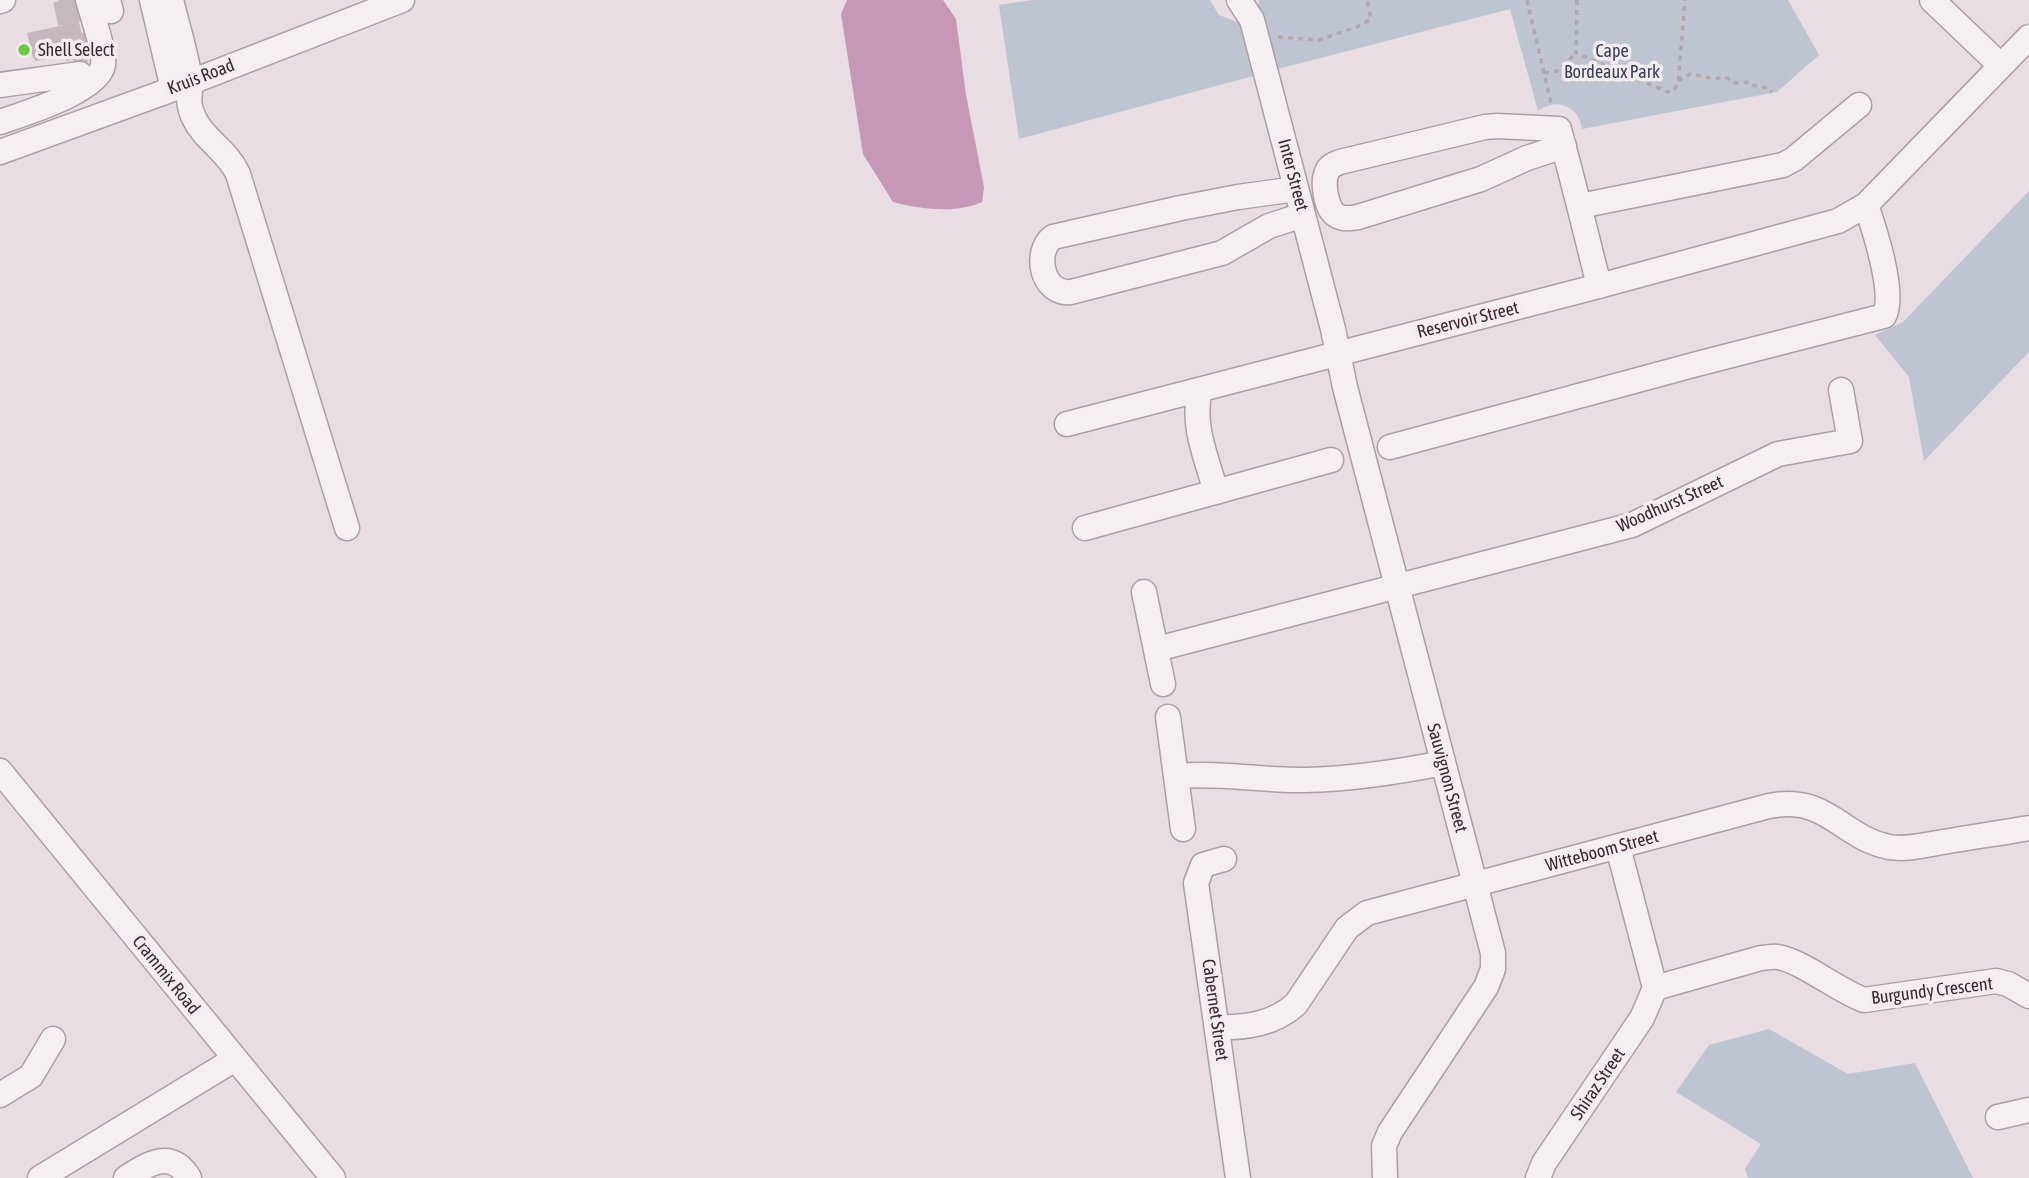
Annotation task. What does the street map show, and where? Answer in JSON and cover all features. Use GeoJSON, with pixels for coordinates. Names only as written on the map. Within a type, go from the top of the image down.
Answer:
{"type":"FeatureCollection","features":[{"type":"Feature","properties":{"kind":"street"},"geometry":{"type":"LineString","coordinates":[[0,85],[100,73],[104,61],[88,0]]}},
{"type":"Feature","properties":{"kind":"street"},"geometry":{"type":"LineString","coordinates":[[152,0],[183,90],[201,130],[223,151],[238,174],[346,528]]}},
{"type":"Feature","properties":{"kind":"street"},"geometry":{"type":"LineString","coordinates":[[171,0],[183,90]]}},
{"type":"Feature","properties":{"kind":"street","name":"Kruis Road"},"geometry":{"type":"LineString","coordinates":[[0,152],[183,90],[401,0]]}},
{"type":"Feature","properties":{"kind":"street","name":"Inter Street"},"geometry":{"type":"LineString","coordinates":[[1239,0],[1252,20],[1338,354]]}},
{"type":"Feature","properties":{"kind":"street"},"geometry":{"type":"LineString","coordinates":[[1932,0],[2001,66]]}},
{"type":"Feature","properties":{"kind":"street","name":"Reservoir Street"},"geometry":{"type":"LineString","coordinates":[[1066,424],[1838,221],[1866,205],[2029,37]]}},
{"type":"Feature","properties":{"kind":"street"},"geometry":{"type":"LineString","coordinates":[[0,122],[80,76]]}},
{"type":"Feature","properties":{"kind":"street"},"geometry":{"type":"LineString","coordinates":[[1580,206],[1783,165],[1794,159],[1859,105]]}},
{"type":"Feature","properties":{"kind":"street"},"geometry":{"type":"LineString","coordinates":[[1497,126],[1561,137],[1527,158],[1481,179],[1358,217],[1337,216],[1330,209],[1325,185],[1326,173],[1331,166],[1340,162],[1485,127],[1497,126]]}},
{"type":"Feature","properties":{"kind":"street"},"geometry":{"type":"LineString","coordinates":[[1561,137],[1599,286]]}},
{"type":"Feature","properties":{"kind":"street"},"geometry":{"type":"LineString","coordinates":[[1296,189],[1238,197],[1053,237],[1046,242],[1043,265],[1048,282],[1055,290],[1062,293],[1071,292],[1222,253],[1269,226],[1303,215]]}},
{"type":"Feature","properties":{"kind":"street"},"geometry":{"type":"LineString","coordinates":[[1238,197],[1249,237]]}},
{"type":"Feature","properties":{"kind":"street"},"geometry":{"type":"LineString","coordinates":[[1391,447],[1697,364],[1877,320],[1884,316],[1888,302],[1878,240],[1866,205]]}},
{"type":"Feature","properties":{"kind":"street","name":"Sauvignon Street"},"geometry":{"type":"LineString","coordinates":[[1338,354],[1493,953],[1493,969],[1486,986],[1390,1132],[1384,1146],[1385,1178]]}},
{"type":"Feature","properties":{"kind":"street"},"geometry":{"type":"LineString","coordinates":[[1200,390],[1196,419],[1216,492]]}},
{"type":"Feature","properties":{"kind":"street","name":"Woodhurst Street"},"geometry":{"type":"LineString","coordinates":[[1397,586],[1632,525],[1778,454],[1850,441],[1842,390]]}},
{"type":"Feature","properties":{"kind":"street"},"geometry":{"type":"LineString","coordinates":[[1085,528],[1331,460]]}},
{"type":"Feature","properties":{"kind":"street"},"geometry":{"type":"LineString","coordinates":[[1157,649],[1397,586]]}},
{"type":"Feature","properties":{"kind":"street"},"geometry":{"type":"LineString","coordinates":[[1144,592],[1163,684]]}},
{"type":"Feature","properties":{"kind":"street"},"geometry":{"type":"LineString","coordinates":[[1168,717],[1184,829]]}},
{"type":"Feature","properties":{"kind":"street"},"geometry":{"type":"LineString","coordinates":[[1177,776],[1208,774],[1312,780],[1443,764]]}},
{"type":"Feature","properties":{"kind":"street","name":"Crammix Road"},"geometry":{"type":"LineString","coordinates":[[0,771],[333,1178]]}},
{"type":"Feature","properties":{"kind":"street","name":"Witteboom Street"},"geometry":{"type":"LineString","coordinates":[[1217,1027],[1260,1024],[1287,1013],[1296,1004],[1347,928],[1367,913],[1769,806],[1792,803],[1812,807],[1866,838],[1889,847],[1915,846],[2029,828]]}},
{"type":"Feature","properties":{"kind":"street"},"geometry":{"type":"LineString","coordinates":[[1618,847],[1655,988]]}},
{"type":"Feature","properties":{"kind":"street","name":"Cabernet Street"},"geometry":{"type":"LineString","coordinates":[[1224,859],[1203,865],[1196,883],[1238,1178]]}},
{"type":"Feature","properties":{"kind":"street","name":"Burgundy Crescent"},"geometry":{"type":"LineString","coordinates":[[1655,988],[1761,958],[1777,957],[1792,961],[1847,994],[1864,1000],[1996,981],[2008,984],[2029,996]]}},
{"type":"Feature","properties":{"kind":"street","name":"Shiraz Street"},"geometry":{"type":"LineString","coordinates":[[1538,1178],[1544,1163],[1642,1018],[1655,988]]}},
{"type":"Feature","properties":{"kind":"street"},"geometry":{"type":"LineString","coordinates":[[0,1096],[31,1076],[52,1039]]}},
{"type":"Feature","properties":{"kind":"street"},"geometry":{"type":"LineString","coordinates":[[40,1178],[235,1059]]}},
{"type":"Feature","properties":{"kind":"street"},"geometry":{"type":"LineString","coordinates":[[1998,1117],[2029,1110]]}},
{"type":"Feature","properties":{"kind":"street"},"geometry":{"type":"LineString","coordinates":[[126,1178],[150,1163],[164,1161],[179,1166],[189,1178]]}},
{"type":"Feature","properties":{"kind":"path"},"geometry":{"type":"LineString","coordinates":[[1271,38],[1319,40],[1359,26],[1371,19],[1367,0]]}},
{"type":"Feature","properties":{"kind":"path"},"geometry":{"type":"LineString","coordinates":[[1527,0],[1551,102]]}},
{"type":"Feature","properties":{"kind":"path"},"geometry":{"type":"LineString","coordinates":[[1544,73],[1557,71],[1576,53],[1577,0]]}},
{"type":"Feature","properties":{"kind":"path"},"geometry":{"type":"LineString","coordinates":[[1576,53],[1668,92],[1675,88],[1678,81],[1685,0]]}},
{"type":"Feature","properties":{"kind":"path"},"geometry":{"type":"LineString","coordinates":[[1678,81],[1690,74],[1714,79],[1726,77],[1735,83],[1750,82],[1772,92]]}},
{"type":"Feature","properties":{"kind":"green space"},"geometry":{"type":"Polygon","coordinates":[[[1032,0],[1210,0],[1219,15],[1240,23],[1257,75],[1019,139],[999,5],[1032,0]]]}},
{"type":"Feature","properties":{"kind":"green space","name":"Cape Bordeaux Park"},"geometry":{"type":"Polygon","coordinates":[[[1259,0],[1788,0],[1819,55],[1777,92],[1582,129],[1576,115],[1566,106],[1552,105],[1538,111],[1510,9],[1274,70],[1258,6],[1259,0]]]}},
{"type":"Feature","properties":{"kind":"green space"},"geometry":{"type":"Polygon","coordinates":[[[2029,191],[2029,352],[1924,461],[1909,377],[1875,335],[1903,322],[2029,191]]]}},
{"type":"Feature","properties":{"kind":"green space"},"geometry":{"type":"Polygon","coordinates":[[[1769,1029],[1848,1074],[1915,1063],[1973,1178],[1748,1178],[1745,1169],[1761,1144],[1676,1092],[1709,1045],[1769,1029]]]}},
{"type":"Feature","properties":{"kind":"shaded area"},"geometry":{"type":"Polygon","coordinates":[[[847,0],[943,0],[956,19],[966,95],[984,187],[982,202],[961,208],[938,209],[893,202],[863,154],[841,14],[847,0]]]}},
{"type":"Feature","properties":{"kind":"building"},"geometry":{"type":"Polygon","coordinates":[[[58,0],[74,0],[88,62],[71,60],[69,51],[33,58],[27,33],[64,25],[58,0]]]}},
{"type":"Feature","properties":{"kind":"tunnel"},"geometry":{"type":"LineString","coordinates":[[65,0],[79,66]]}},
{"type":"Feature","properties":{"kind":"place","name":"Shell Select"},"geometry":{"type":"Point","coordinates":[24,50]}}]}
